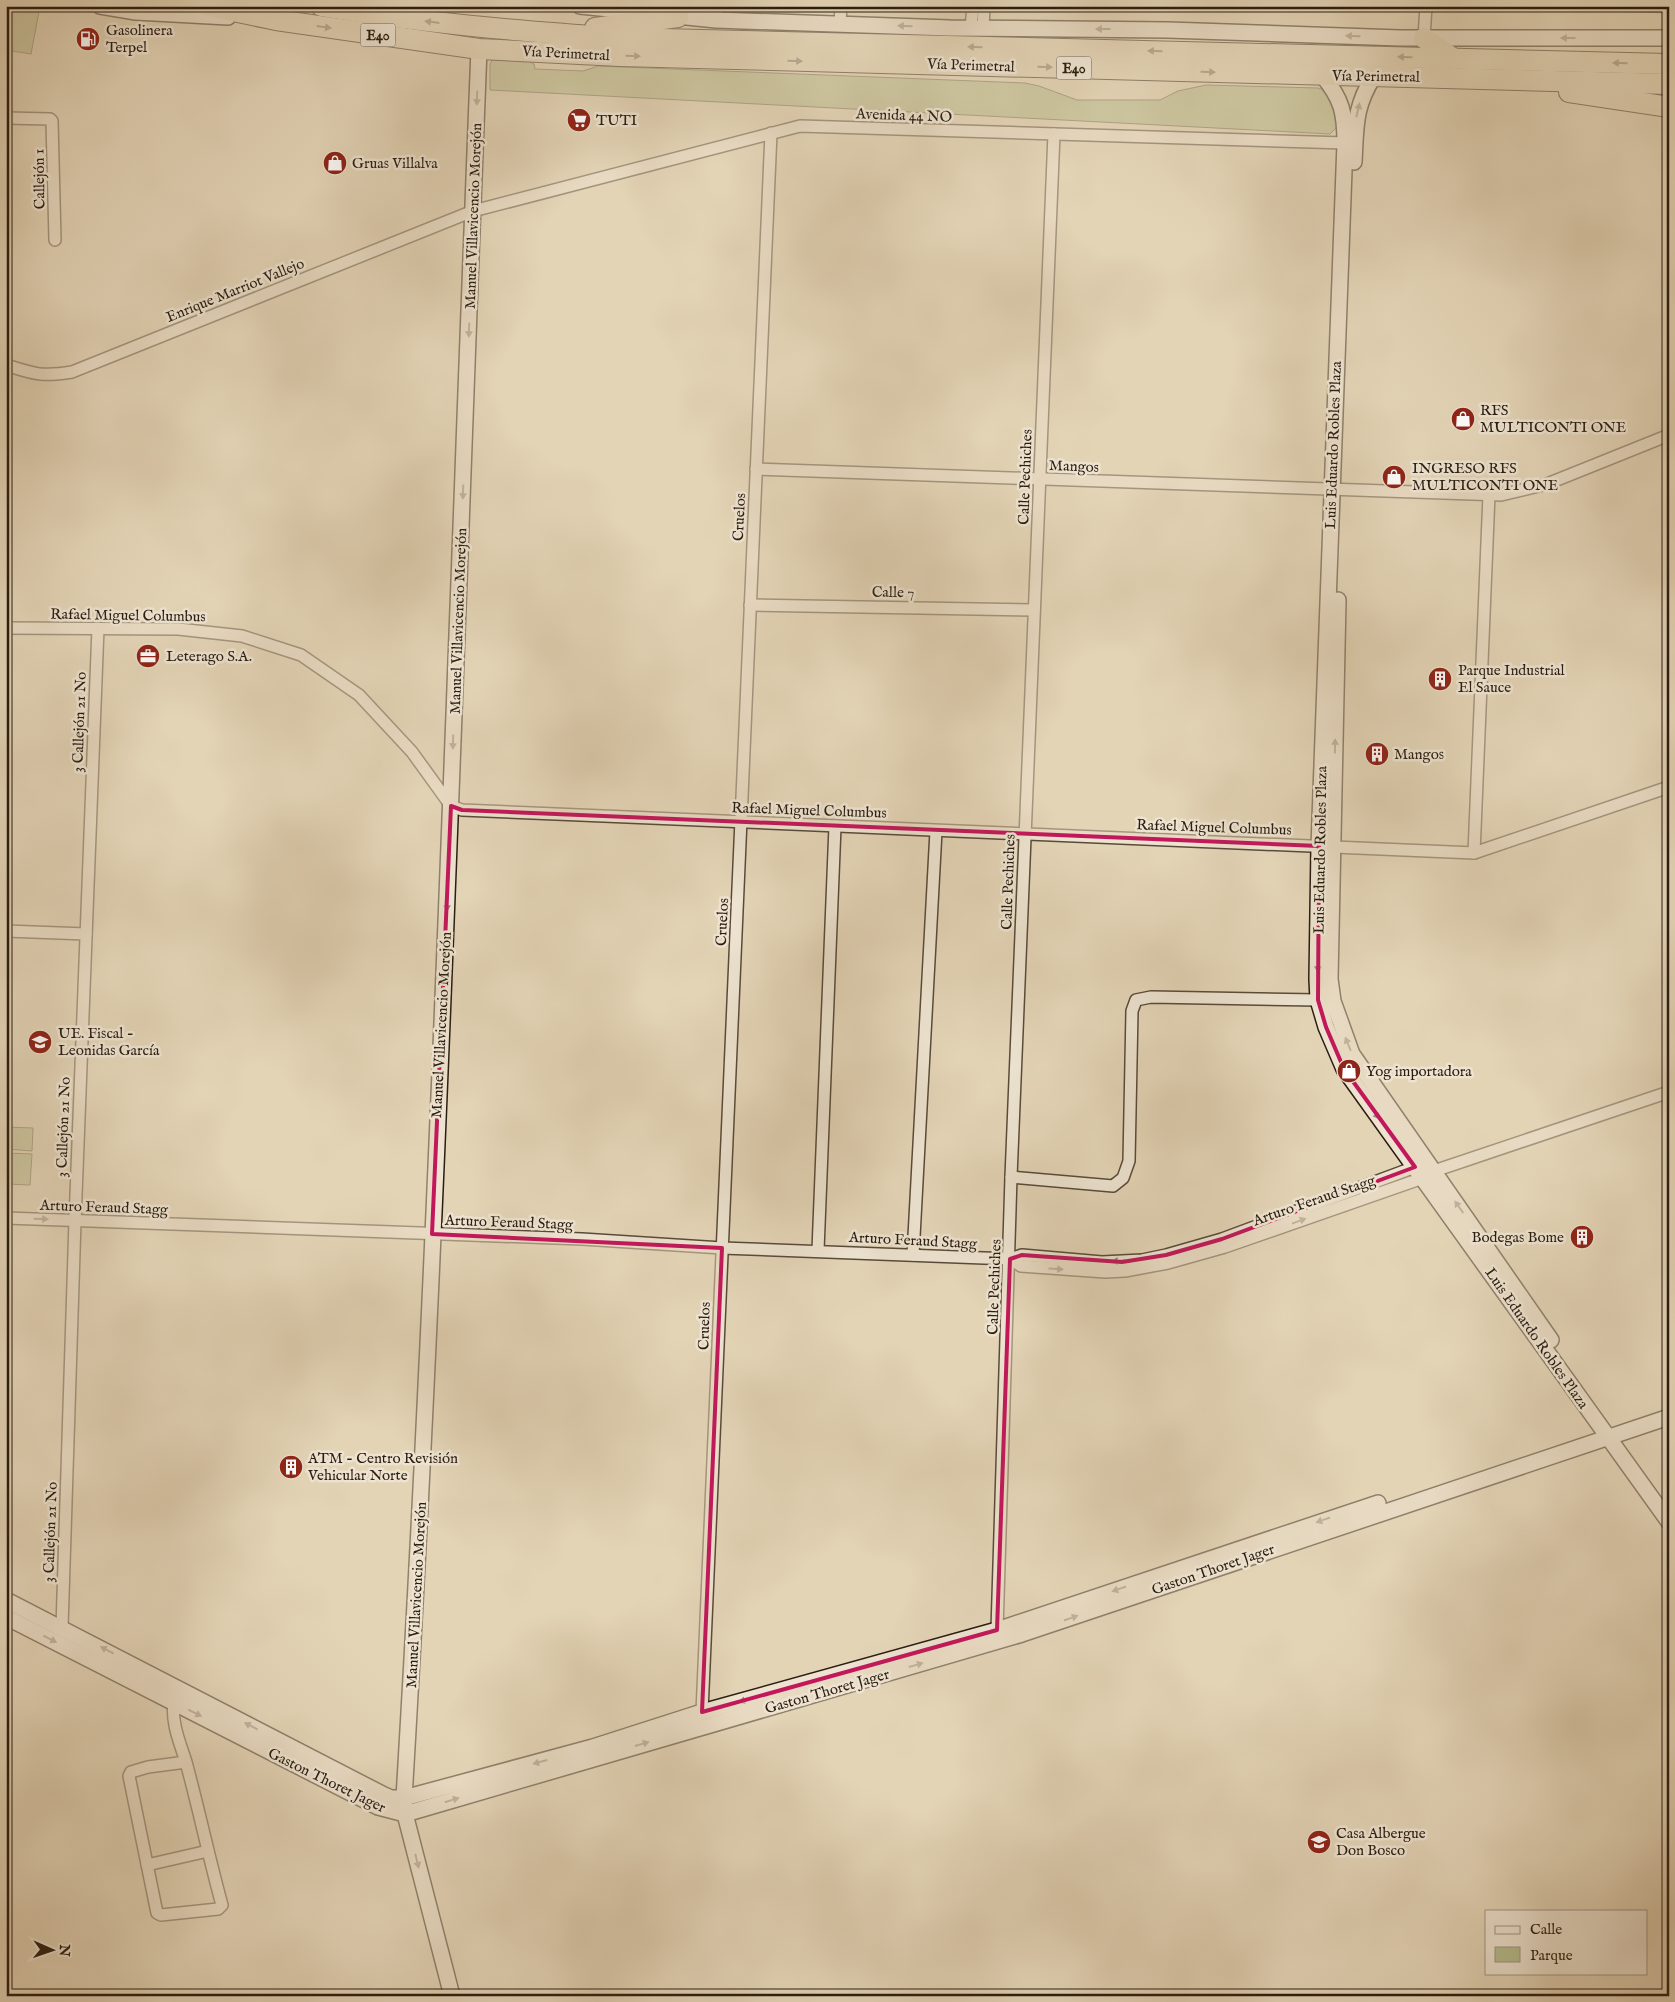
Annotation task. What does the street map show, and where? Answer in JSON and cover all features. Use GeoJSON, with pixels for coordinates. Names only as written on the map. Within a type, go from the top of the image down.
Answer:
{"type":"FeatureCollection","features":[{"type":"Feature","properties":{"kind":"highway","name":"Vía Perimetral"},"geometry":{"type":"LineString","coordinates":[[209,6],[276,20],[479,49],[620,56],[1669,84]]}},
{"type":"Feature","properties":{"kind":"highway","name":"Vía Perimetral"},"geometry":{"type":"LineString","coordinates":[[321,6],[370,15],[480,28],[620,38],[1669,64]]}},
{"type":"Feature","properties":{"kind":"highway"},"geometry":{"type":"LineString","coordinates":[[552,33],[678,16]]}},
{"type":"Feature","properties":{"kind":"highway"},"geometry":{"type":"LineString","coordinates":[[1424,38],[1454,59]]}},
{"type":"Feature","properties":{"kind":"highway"},"geometry":{"type":"LineString","coordinates":[[1488,79],[1669,107]]}},
{"type":"Feature","properties":{"kind":"street","name":"Vía Perimetral"},"geometry":{"type":"LineString","coordinates":[[100,6],[136,12],[276,20]]}},
{"type":"Feature","properties":{"kind":"street"},"geometry":{"type":"LineString","coordinates":[[840,24],[842,6]]}},
{"type":"Feature","properties":{"kind":"street"},"geometry":{"type":"LineString","coordinates":[[972,6],[977,28]]}},
{"type":"Feature","properties":{"kind":"street"},"geometry":{"type":"LineString","coordinates":[[977,28],[984,6]]}},
{"type":"Feature","properties":{"kind":"street"},"geometry":{"type":"LineString","coordinates":[[1424,38],[1426,6]]}},
{"type":"Feature","properties":{"kind":"street"},"geometry":{"type":"LineString","coordinates":[[588,7],[678,16],[716,13],[840,24],[977,28],[1168,30],[1424,38],[1669,38]]}},
{"type":"Feature","properties":{"kind":"street","name":"Manuel Villavicencio Morejón"},"geometry":{"type":"LineString","coordinates":[[452,1996],[406,1814],[404,1798],[421,1514],[451,806],[479,49]]}},
{"type":"Feature","properties":{"kind":"street","name":"Luis Eduardo Robles Plaza"},"geometry":{"type":"LineString","coordinates":[[1322,75],[1334,89],[1341,102],[1345,119],[1345,143],[1326,847],[1318,1000],[1326,1026],[1344,1069],[1424,1172],[1610,1432],[1669,1522]]}},
{"type":"Feature","properties":{"kind":"street","name":"Luis Eduardo Robles Plaza"},"geometry":{"type":"LineString","coordinates":[[1335,490],[1356,120],[1364,91],[1374,76]]}},
{"type":"Feature","properties":{"kind":"street","name":"Callejón 1"},"geometry":{"type":"LineString","coordinates":[[6,118],[50,119],[53,124],[55,240]]}},
{"type":"Feature","properties":{"kind":"street","name":"Avenida 44 NO"},"geometry":{"type":"LineString","coordinates":[[473,211],[800,126],[1345,143]]}},
{"type":"Feature","properties":{"kind":"street","name":"Cruelos"},"geometry":{"type":"LineString","coordinates":[[702,1712],[771,133]]}},
{"type":"Feature","properties":{"kind":"street","name":"Calle Pechiches"},"geometry":{"type":"LineString","coordinates":[[997,1630],[1010,1259],[1011,1177],[1054,134]]}},
{"type":"Feature","properties":{"kind":"street","name":"Enrique Marriot Vallejo"},"geometry":{"type":"LineString","coordinates":[[6,365],[49,376],[72,372],[473,211]]}},
{"type":"Feature","properties":{"kind":"street","name":"Mangos"},"geometry":{"type":"LineString","coordinates":[[756,469],[1501,495],[1547,484],[1669,435]]}},
{"type":"Feature","properties":{"kind":"street"},"geometry":{"type":"LineString","coordinates":[[1474,853],[1489,495]]}},
{"type":"Feature","properties":{"kind":"street","name":"Calle 7"},"geometry":{"type":"LineString","coordinates":[[750,605],[1034,610]]}},
{"type":"Feature","properties":{"kind":"street","name":"Rafael Miguel Columbus"},"geometry":{"type":"LineString","coordinates":[[6,628],[178,628],[242,636],[301,655],[359,695],[412,752],[451,806],[462,810],[1474,853],[1669,787]]}},
{"type":"Feature","properties":{"kind":"street","name":"3 Callejón 21 No"},"geometry":{"type":"LineString","coordinates":[[62,1627],[75,1220],[98,628]]}},
{"type":"Feature","properties":{"kind":"street"},"geometry":{"type":"LineString","coordinates":[[818,1250],[835,826]]}},
{"type":"Feature","properties":{"kind":"street"},"geometry":{"type":"LineString","coordinates":[[913,1255],[936,830]]}},
{"type":"Feature","properties":{"kind":"street","name":"Luis Eduardo Robles Plaza"},"geometry":{"type":"LineString","coordinates":[[1326,847],[1330,979],[1333,1001],[1352,1054],[1424,1172]]}},
{"type":"Feature","properties":{"kind":"street"},"geometry":{"type":"LineString","coordinates":[[6,931],[86,934]]}},
{"type":"Feature","properties":{"kind":"street"},"geometry":{"type":"LineString","coordinates":[[1011,1177],[1113,1186],[1123,1178],[1129,1161],[1132,1011],[1136,1000],[1151,997],[1318,1000]]}},
{"type":"Feature","properties":{"kind":"street","name":"Arturo Feraud Stagg"},"geometry":{"type":"LineString","coordinates":[[6,1218],[582,1239],[722,1248],[818,1250],[1010,1259],[1022,1255],[1112,1262],[1142,1260],[1222,1239],[1669,1092]]}},
{"type":"Feature","properties":{"kind":"street","name":"Gaston Thoret Jager"},"geometry":{"type":"LineString","coordinates":[[6,1617],[378,1807],[387,1811],[406,1814],[616,1751],[992,1644],[1610,1432],[1669,1407]]}},
{"type":"Feature","properties":{"kind":"street","name":"Gaston Thoret Jager"},"geometry":{"type":"LineString","coordinates":[[6,1600],[62,1627],[384,1795],[391,1798],[404,1798],[593,1747],[702,1712],[997,1630],[1345,1513],[1610,1432],[1669,1417]]}},
{"type":"Feature","properties":{"kind":"street","name":"Luis Eduardo Robles Plaza"},"geometry":{"type":"LineString","coordinates":[[1610,1432],[1669,1504]]}},
{"type":"Feature","properties":{"kind":"street"},"geometry":{"type":"LineString","coordinates":[[174,1702],[172,1714],[186,1762],[222,1905],[218,1909],[161,1916],[157,1913],[130,1776],[131,1772],[148,1766],[186,1762]]}},
{"type":"Feature","properties":{"kind":"street"},"geometry":{"type":"LineString","coordinates":[[147,1864],[208,1852]]}},
{"type":"Feature","properties":{"kind":"highlighted area"},"geometry":{"type":"Polygon","coordinates":[[[451,806],[462,810],[1319,846],[1318,1000],[1326,1027],[1344,1069],[1415,1167],[1222,1239],[1166,1255],[1122,1262],[1022,1255],[1010,1259],[997,1630],[702,1712],[722,1248],[432,1234],[451,806]]]}},
{"type":"Feature","properties":{"kind":"green space"},"geometry":{"type":"Polygon","coordinates":[[[6,6],[40,6],[31,54],[6,50],[6,6]]]}},
{"type":"Feature","properties":{"kind":"green space"},"geometry":{"type":"Polygon","coordinates":[[[1612,6],[1669,6],[1669,13],[1612,11],[1612,6]]]}},
{"type":"Feature","properties":{"kind":"green space"},"geometry":{"type":"Polygon","coordinates":[[[493,59],[528,61],[534,64],[535,69],[583,71],[598,66],[1025,83],[1077,100],[1160,100],[1178,91],[1206,85],[1318,88],[1329,94],[1332,98],[1337,127],[1330,134],[490,90],[490,64],[493,59]]]}},
{"type":"Feature","properties":{"kind":"green space"},"geometry":{"type":"Polygon","coordinates":[[[6,1127],[33,1128],[32,1151],[6,1149],[6,1127]]]}},
{"type":"Feature","properties":{"kind":"green space"},"geometry":{"type":"Polygon","coordinates":[[[6,1153],[32,1154],[30,1185],[6,1184],[6,1153]]]}},
{"type":"Feature","properties":{"kind":"place","name":"Gasolinera Terpel"},"geometry":{"type":"Point","coordinates":[88,39]}},
{"type":"Feature","properties":{"kind":"place","name":"TUTI"},"geometry":{"type":"Point","coordinates":[579,120]}},
{"type":"Feature","properties":{"kind":"place","name":"Gruas Villalva"},"geometry":{"type":"Point","coordinates":[335,163]}},
{"type":"Feature","properties":{"kind":"place","name":"RFS MULTICONTI ONE"},"geometry":{"type":"Point","coordinates":[1463,419]}},
{"type":"Feature","properties":{"kind":"place","name":"INGRESO RFS MULTICONTI ONE"},"geometry":{"type":"Point","coordinates":[1394,477]}},
{"type":"Feature","properties":{"kind":"place","name":"Leterago S.A."},"geometry":{"type":"Point","coordinates":[148,656]}},
{"type":"Feature","properties":{"kind":"place","name":"Parque Industrial El Sauce"},"geometry":{"type":"Point","coordinates":[1440,679]}},
{"type":"Feature","properties":{"kind":"place","name":"Mangos"},"geometry":{"type":"Point","coordinates":[1377,754]}},
{"type":"Feature","properties":{"kind":"place","name":"UE. Fiscal - Leonidas García"},"geometry":{"type":"Point","coordinates":[40,1042]}},
{"type":"Feature","properties":{"kind":"place","name":"Yog importadora"},"geometry":{"type":"Point","coordinates":[1349,1071]}},
{"type":"Feature","properties":{"kind":"place","name":"Bodegas Bome"},"geometry":{"type":"Point","coordinates":[1582,1237]}},
{"type":"Feature","properties":{"kind":"place","name":"ATM - Centro Revisión Vehicular Norte"},"geometry":{"type":"Point","coordinates":[291,1467]}},
{"type":"Feature","properties":{"kind":"place","name":"Casa Albergue Don Bosco"},"geometry":{"type":"Point","coordinates":[1319,1842]}}]}
